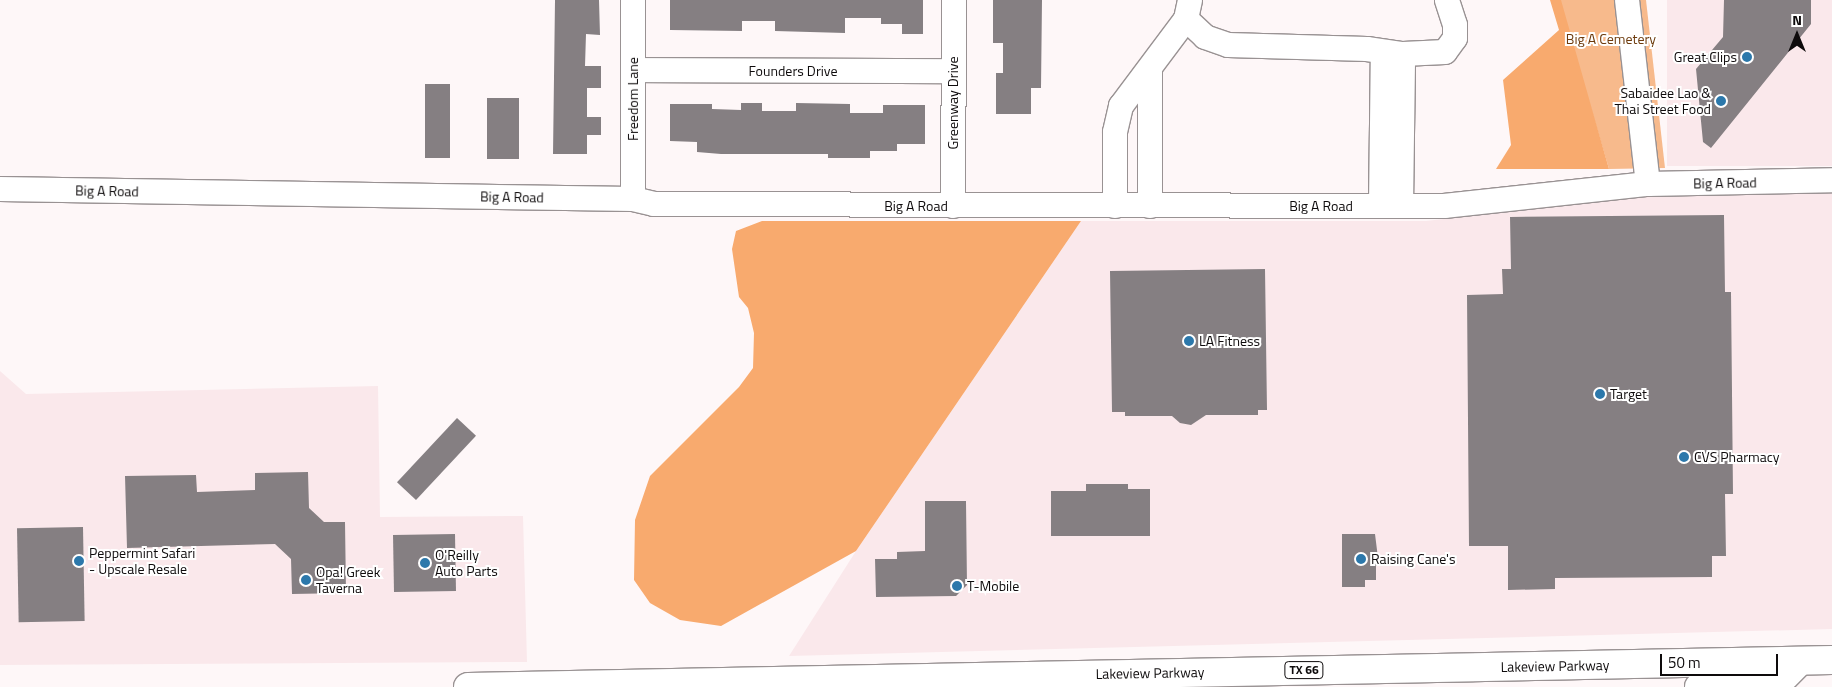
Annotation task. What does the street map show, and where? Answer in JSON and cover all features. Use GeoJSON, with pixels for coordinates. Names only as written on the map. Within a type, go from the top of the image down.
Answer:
{"type":"FeatureCollection","features":[{"type":"Feature","properties":{"kind":"main road","name":"Lakeview Parkway"},"geometry":{"type":"LineString","coordinates":[[468,687],[1462,677],[1832,660]]}},
{"type":"Feature","properties":{"kind":"main road"},"geometry":{"type":"LineString","coordinates":[[1699,687],[1702,684],[1769,683],[1785,676],[1800,661]]}},
{"type":"Feature","properties":{"kind":"street","name":"Freedom Lane"},"geometry":{"type":"LineString","coordinates":[[633,0],[633,199]]}},
{"type":"Feature","properties":{"kind":"street","name":"Greenway Drive"},"geometry":{"type":"LineString","coordinates":[[953,206],[954,0]]}},
{"type":"Feature","properties":{"kind":"street"},"geometry":{"type":"LineString","coordinates":[[1115,206],[1115,132],[1121,106],[1127,94],[1150,70],[1188,9],[1218,44],[1393,53],[1445,52],[1455,38],[1456,25],[1447,0]]}},
{"type":"Feature","properties":{"kind":"street"},"geometry":{"type":"LineString","coordinates":[[1627,0],[1648,184]]}},
{"type":"Feature","properties":{"kind":"street"},"geometry":{"type":"LineString","coordinates":[[1391,206],[1393,53]]}},
{"type":"Feature","properties":{"kind":"street","name":"Founders Drive"},"geometry":{"type":"LineString","coordinates":[[633,70],[953,71]]}},
{"type":"Feature","properties":{"kind":"street"},"geometry":{"type":"LineString","coordinates":[[1150,70],[1150,206]]}},
{"type":"Feature","properties":{"kind":"street","name":"Big A Road"},"geometry":{"type":"LineString","coordinates":[[0,189],[633,199],[654,204],[1444,206],[1648,184],[1832,180]]}},
{"type":"Feature","properties":{"kind":"shaded area"},"geometry":{"type":"Polygon","coordinates":[[[1550,0],[1561,0],[1609,169],[1496,169],[1511,145],[1503,80],[1559,30],[1550,0]]]}},
{"type":"Feature","properties":{"kind":"shaded area"},"geometry":{"type":"Polygon","coordinates":[[[1667,0],[1832,0],[1832,166],[1667,166],[1667,0]]]}},
{"type":"Feature","properties":{"kind":"shaded area"},"geometry":{"type":"Polygon","coordinates":[[[1832,192],[1832,629],[789,656],[856,551],[1081,221],[1426,221],[1650,195],[1832,192]]]}},
{"type":"Feature","properties":{"kind":"shaded area"},"geometry":{"type":"Polygon","coordinates":[[[762,221],[1081,221],[856,551],[721,626],[680,620],[650,603],[634,580],[635,520],[650,476],[739,387],[753,368],[754,333],[748,308],[739,297],[732,249],[736,231],[762,221]]]}},
{"type":"Feature","properties":{"kind":"shaded area"},"geometry":{"type":"Polygon","coordinates":[[[0,371],[26,394],[378,386],[380,517],[523,516],[527,662],[0,665],[0,371]]]}},
{"type":"Feature","properties":{"kind":"green space","name":"Big A Cemetery"},"geometry":{"type":"Polygon","coordinates":[[[1559,0],[1646,0],[1665,168],[1609,169],[1559,0]]]}},
{"type":"Feature","properties":{"kind":"building"},"geometry":{"type":"Polygon","coordinates":[[[555,0],[599,0],[600,35],[586,34],[585,66],[601,66],[601,88],[587,88],[587,117],[601,117],[601,135],[587,135],[587,154],[553,154],[555,0]]]}},
{"type":"Feature","properties":{"kind":"building"},"geometry":{"type":"Polygon","coordinates":[[[670,0],[923,0],[923,34],[902,34],[902,24],[881,24],[881,18],[845,18],[845,33],[775,31],[775,21],[742,21],[742,31],[670,30],[670,0]]]}},
{"type":"Feature","properties":{"kind":"building"},"geometry":{"type":"Polygon","coordinates":[[[993,0],[1042,0],[1041,88],[1031,88],[1031,114],[996,114],[996,73],[1003,73],[1003,43],[993,43],[993,0]]]}},
{"type":"Feature","properties":{"kind":"building"},"geometry":{"type":"Polygon","coordinates":[[[1724,0],[1811,0],[1811,24],[1711,148],[1703,142],[1696,69],[1723,37],[1724,0]]]}},
{"type":"Feature","properties":{"kind":"building"},"geometry":{"type":"Polygon","coordinates":[[[425,84],[450,84],[450,158],[425,158],[425,84]]]}},
{"type":"Feature","properties":{"kind":"building"},"geometry":{"type":"Polygon","coordinates":[[[487,98],[519,98],[519,159],[487,159],[487,98]]]}},
{"type":"Feature","properties":{"kind":"building"},"geometry":{"type":"Polygon","coordinates":[[[741,103],[762,103],[762,111],[796,111],[796,103],[850,104],[850,113],[883,113],[883,105],[925,105],[925,144],[897,144],[897,151],[870,151],[870,158],[828,158],[828,154],[721,154],[697,152],[697,142],[670,141],[670,104],[712,104],[712,109],[741,110],[741,103]]]}},
{"type":"Feature","properties":{"kind":"building","name":"Target"},"geometry":{"type":"Polygon","coordinates":[[[1724,215],[1725,292],[1731,292],[1733,494],[1725,494],[1726,556],[1712,556],[1712,577],[1555,578],[1555,589],[1508,590],[1508,546],[1469,546],[1467,295],[1503,294],[1502,269],[1511,269],[1510,217],[1724,215]]]}},
{"type":"Feature","properties":{"kind":"building","name":"LA Fitness"},"geometry":{"type":"Polygon","coordinates":[[[1265,269],[1267,410],[1258,410],[1258,415],[1206,415],[1191,425],[1180,423],[1172,416],[1125,416],[1125,412],[1112,412],[1110,271],[1265,269]]]}},
{"type":"Feature","properties":{"kind":"building"},"geometry":{"type":"Polygon","coordinates":[[[457,418],[476,436],[416,500],[397,482],[457,418]]]}},
{"type":"Feature","properties":{"kind":"building"},"geometry":{"type":"Polygon","coordinates":[[[308,472],[309,508],[324,522],[345,522],[346,593],[292,594],[291,559],[275,544],[127,548],[125,476],[196,475],[197,492],[255,490],[255,473],[308,472]]]}},
{"type":"Feature","properties":{"kind":"building"},"geometry":{"type":"Polygon","coordinates":[[[1086,484],[1128,484],[1128,489],[1150,489],[1150,536],[1051,536],[1051,491],[1086,491],[1086,484]]]}},
{"type":"Feature","properties":{"kind":"building"},"geometry":{"type":"Polygon","coordinates":[[[925,501],[966,501],[967,585],[956,596],[876,597],[875,559],[897,559],[897,552],[925,551],[925,501]]]}},
{"type":"Feature","properties":{"kind":"building"},"geometry":{"type":"Polygon","coordinates":[[[83,527],[85,621],[19,622],[17,528],[83,527]]]}},
{"type":"Feature","properties":{"kind":"building","name":"O'Reilly Auto Parts"},"geometry":{"type":"Polygon","coordinates":[[[455,534],[456,591],[394,592],[393,535],[455,534]]]}},
{"type":"Feature","properties":{"kind":"building","name":"Raising Cane's"},"geometry":{"type":"Polygon","coordinates":[[[1342,534],[1375,534],[1379,566],[1376,566],[1376,580],[1365,580],[1365,587],[1342,587],[1342,534]]]}},
{"type":"Feature","properties":{"kind":"place","name":"Great Clips"},"geometry":{"type":"Point","coordinates":[1747,57]}},
{"type":"Feature","properties":{"kind":"place","name":"Sabaidee Lao & Thai Street Food"},"geometry":{"type":"Point","coordinates":[1721,101]}},
{"type":"Feature","properties":{"kind":"place","name":"LA Fitness"},"geometry":{"type":"Point","coordinates":[1189,341]}},
{"type":"Feature","properties":{"kind":"place","name":"Target"},"geometry":{"type":"Point","coordinates":[1600,394]}},
{"type":"Feature","properties":{"kind":"place","name":"CVS Pharmacy"},"geometry":{"type":"Point","coordinates":[1684,457]}},
{"type":"Feature","properties":{"kind":"place","name":"Raising Cane's"},"geometry":{"type":"Point","coordinates":[1361,559]}},
{"type":"Feature","properties":{"kind":"place","name":"Peppermint Safari - Upscale Resale"},"geometry":{"type":"Point","coordinates":[79,561]}},
{"type":"Feature","properties":{"kind":"place","name":"O'Reilly Auto Parts"},"geometry":{"type":"Point","coordinates":[425,563]}},
{"type":"Feature","properties":{"kind":"place","name":"Opa! Greek Taverna"},"geometry":{"type":"Point","coordinates":[306,580]}},
{"type":"Feature","properties":{"kind":"place","name":"T-Mobile"},"geometry":{"type":"Point","coordinates":[957,586]}}]}
